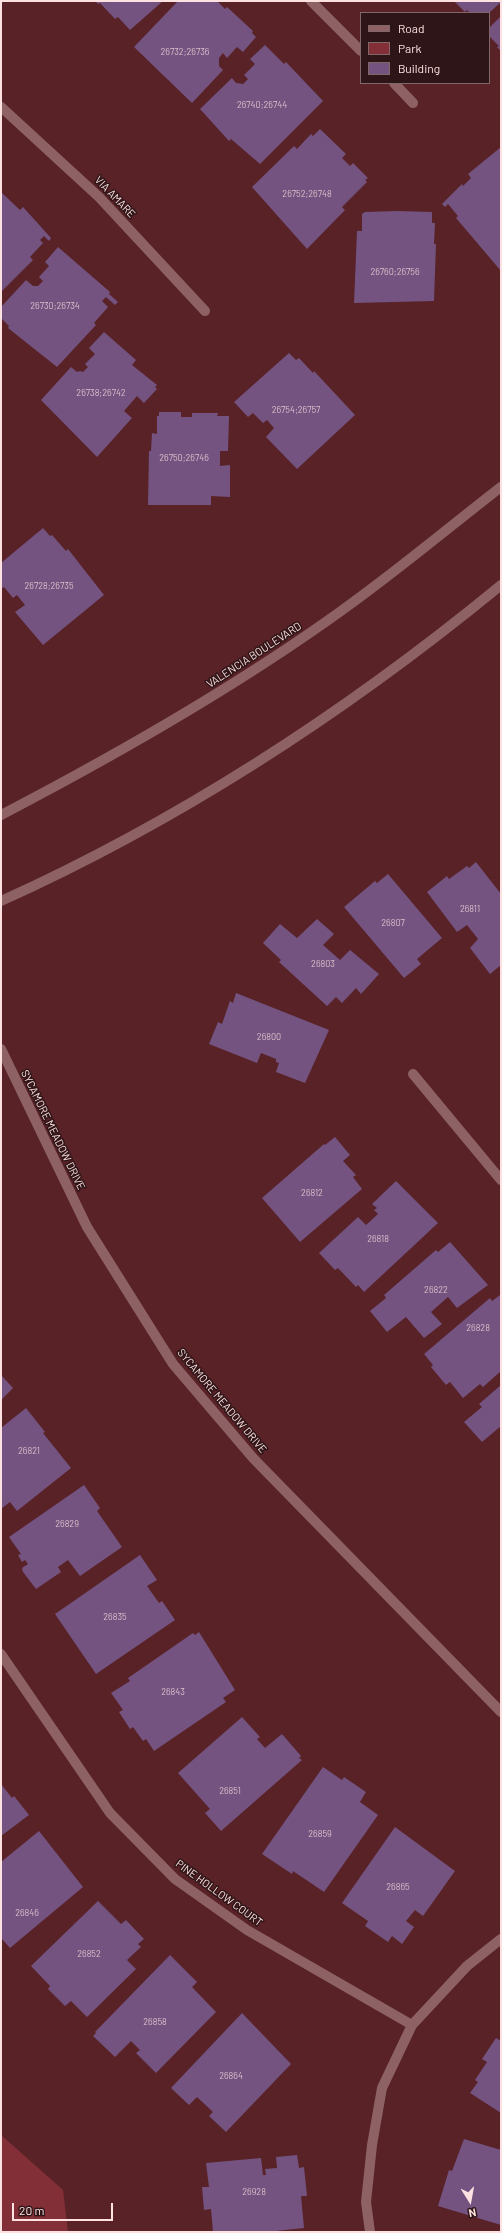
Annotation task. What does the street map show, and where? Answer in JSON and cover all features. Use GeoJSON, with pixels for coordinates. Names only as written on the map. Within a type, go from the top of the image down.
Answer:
{"type":"FeatureCollection","features":[{"type":"Feature","properties":{"kind":"street"},"geometry":{"type":"LineString","coordinates":[[311,1],[360,50]]}},
{"type":"Feature","properties":{"kind":"street"},"geometry":{"type":"LineString","coordinates":[[395,84],[414,103]]}},
{"type":"Feature","properties":{"kind":"street","name":"VIA AMARE"},"geometry":{"type":"LineString","coordinates":[[1,107],[99,197],[205,311]]}},
{"type":"Feature","properties":{"kind":"street","name":"VALENCIA BOULEVARD"},"geometry":{"type":"LineString","coordinates":[[1,815],[81,773],[209,698],[341,611],[501,487]]}},
{"type":"Feature","properties":{"kind":"street"},"geometry":{"type":"LineString","coordinates":[[1,901],[129,836],[237,774],[340,708],[452,626],[501,585]]}},
{"type":"Feature","properties":{"kind":"street","name":"SYCAMORE MEADOW DRIVE"},"geometry":{"type":"LineString","coordinates":[[1,1050],[87,1227],[173,1364],[253,1458],[501,1712]]}},
{"type":"Feature","properties":{"kind":"street"},"geometry":{"type":"LineString","coordinates":[[413,1074],[501,1180]]}},
{"type":"Feature","properties":{"kind":"street","name":"PINE HOLLOW COURT"},"geometry":{"type":"LineString","coordinates":[[1,1654],[110,1812],[175,1879],[247,1930],[412,2025]]}},
{"type":"Feature","properties":{"kind":"street"},"geometry":{"type":"LineString","coordinates":[[370,2232],[366,2202],[372,2145],[382,2088],[412,2025],[467,1966],[501,1939]]}},
{"type":"Feature","properties":{"kind":"green space"},"geometry":{"type":"Polygon","coordinates":[[[1,2135],[63,2190],[68,2232],[1,2232],[1,2135]]]}},
{"type":"Feature","properties":{"kind":"building"},"geometry":{"type":"Polygon","coordinates":[[[95,1],[163,1],[130,30],[118,17],[115,19],[100,3],[98,4],[95,1]]]}},
{"type":"Feature","properties":{"kind":"building"},"geometry":{"type":"Polygon","coordinates":[[[178,1],[217,1],[225,9],[227,7],[253,31],[252,33],[256,37],[243,52],[237,47],[227,58],[223,53],[219,58],[219,66],[223,70],[192,103],[134,47],[178,1]]]}},
{"type":"Feature","properties":{"kind":"building"},"geometry":{"type":"Polygon","coordinates":[[[454,1],[501,1],[490,12],[469,12],[467,10],[465,12],[454,1]]]}},
{"type":"Feature","properties":{"kind":"building"},"geometry":{"type":"Polygon","coordinates":[[[501,16],[501,51],[497,47],[499,46],[490,37],[490,27],[501,16]]]}},
{"type":"Feature","properties":{"kind":"building"},"geometry":{"type":"Polygon","coordinates":[[[265,45],[284,64],[286,62],[323,101],[260,164],[231,139],[229,141],[200,109],[232,78],[236,83],[243,84],[248,79],[244,75],[255,64],[250,59],[265,45]]]}},
{"type":"Feature","properties":{"kind":"building"},"geometry":{"type":"Polygon","coordinates":[[[320,129],[346,154],[342,158],[350,166],[353,163],[368,178],[365,180],[367,182],[342,207],[345,210],[307,249],[252,187],[294,146],[297,149],[311,134],[313,136],[320,129]]]}},
{"type":"Feature","properties":{"kind":"building"},"geometry":{"type":"Polygon","coordinates":[[[501,147],[501,271],[456,218],[458,216],[448,204],[445,207],[442,204],[462,184],[463,186],[471,178],[468,174],[501,147]]]}},
{"type":"Feature","properties":{"kind":"building"},"geometry":{"type":"Polygon","coordinates":[[[1,192],[20,210],[23,207],[51,238],[49,241],[44,236],[40,240],[43,243],[30,257],[33,260],[1,292],[1,192]]]}},
{"type":"Feature","properties":{"kind":"building"},"geometry":{"type":"Polygon","coordinates":[[[365,212],[432,212],[432,223],[435,223],[434,244],[436,244],[434,301],[354,303],[357,231],[362,231],[362,214],[365,212]]]}},
{"type":"Feature","properties":{"kind":"building"},"geometry":{"type":"Polygon","coordinates":[[[58,247],[110,292],[109,294],[118,302],[115,305],[106,297],[102,301],[108,307],[94,323],[96,325],[57,367],[8,328],[9,326],[1,318],[1,307],[26,280],[33,286],[38,286],[43,281],[39,277],[49,266],[45,262],[58,247]]]}},
{"type":"Feature","properties":{"kind":"building"},"geometry":{"type":"Polygon","coordinates":[[[104,332],[136,360],[132,365],[157,385],[155,387],[157,389],[144,403],[137,396],[124,411],[132,418],[97,457],[41,400],[71,367],[77,372],[83,372],[88,367],[85,364],[95,354],[89,348],[104,332]]]}},
{"type":"Feature","properties":{"kind":"building"},"geometry":{"type":"Polygon","coordinates":[[[289,353],[296,360],[299,358],[313,373],[314,371],[355,415],[297,469],[266,437],[274,428],[267,420],[263,423],[253,413],[248,417],[234,402],[289,353]]]}},
{"type":"Feature","properties":{"kind":"building"},"geometry":{"type":"Polygon","coordinates":[[[159,412],[181,412],[181,417],[192,417],[192,413],[218,413],[217,416],[229,416],[228,451],[220,451],[220,466],[230,465],[230,497],[211,496],[211,505],[148,505],[149,451],[151,451],[152,433],[157,434],[157,416],[159,416],[159,412]]]}},
{"type":"Feature","properties":{"kind":"building"},"geometry":{"type":"Polygon","coordinates":[[[43,528],[50,536],[52,535],[66,551],[68,549],[104,595],[43,645],[15,612],[25,605],[17,595],[13,598],[4,587],[1,589],[1,563],[43,528]]]}},
{"type":"Feature","properties":{"kind":"building"},"geometry":{"type":"Polygon","coordinates":[[[476,862],[501,894],[501,965],[490,974],[470,948],[478,939],[467,925],[457,932],[427,892],[447,876],[449,879],[467,866],[469,868],[476,862]]]}},
{"type":"Feature","properties":{"kind":"building"},"geometry":{"type":"Polygon","coordinates":[[[388,874],[442,938],[417,959],[421,964],[404,978],[344,907],[375,881],[377,883],[388,874]]]}},
{"type":"Feature","properties":{"kind":"building"},"geometry":{"type":"Polygon","coordinates":[[[317,919],[334,934],[323,945],[340,960],[350,950],[379,974],[361,994],[356,988],[342,1003],[336,997],[327,1006],[279,962],[281,960],[263,943],[280,924],[297,938],[317,919]]]}},
{"type":"Feature","properties":{"kind":"building"},"geometry":{"type":"Polygon","coordinates":[[[236,993],[329,1030],[305,1083],[276,1072],[279,1063],[276,1062],[276,1059],[261,1053],[257,1063],[209,1044],[218,1022],[222,1024],[230,1001],[233,1003],[236,993]]]}},
{"type":"Feature","properties":{"kind":"building"},"geometry":{"type":"Polygon","coordinates":[[[335,1137],[350,1155],[343,1161],[356,1175],[353,1177],[362,1189],[300,1242],[262,1198],[324,1144],[325,1145],[335,1137]]]}},
{"type":"Feature","properties":{"kind":"building"},"geometry":{"type":"Polygon","coordinates":[[[396,1181],[438,1223],[364,1292],[358,1285],[356,1287],[338,1268],[335,1270],[319,1253],[358,1217],[366,1225],[378,1214],[374,1210],[377,1208],[372,1204],[396,1181]]]}},
{"type":"Feature","properties":{"kind":"building"},"geometry":{"type":"Polygon","coordinates":[[[450,1242],[488,1285],[457,1308],[448,1297],[431,1312],[442,1324],[424,1338],[406,1317],[387,1332],[370,1311],[386,1298],[384,1295],[436,1250],[438,1252],[450,1242]]]}},
{"type":"Feature","properties":{"kind":"building"},"geometry":{"type":"Polygon","coordinates":[[[500,1295],[501,1371],[483,1387],[480,1384],[463,1398],[450,1382],[446,1385],[431,1367],[433,1365],[424,1354],[490,1298],[492,1301],[500,1295]]]}},
{"type":"Feature","properties":{"kind":"building"},"geometry":{"type":"Polygon","coordinates":[[[1,1375],[13,1388],[1,1400],[1,1375]]]}},
{"type":"Feature","properties":{"kind":"building"},"geometry":{"type":"Polygon","coordinates":[[[501,1385],[501,1426],[482,1442],[464,1422],[482,1407],[479,1404],[501,1385]]]}},
{"type":"Feature","properties":{"kind":"building"},"geometry":{"type":"Polygon","coordinates":[[[26,1408],[45,1432],[43,1433],[71,1468],[17,1511],[10,1502],[1,1509],[1,1428],[26,1408]]]}},
{"type":"Feature","properties":{"kind":"building"},"geometry":{"type":"Polygon","coordinates":[[[84,1485],[100,1508],[97,1511],[122,1547],[80,1576],[68,1560],[58,1567],[61,1572],[36,1589],[23,1572],[22,1568],[28,1564],[25,1560],[22,1562],[18,1555],[21,1554],[9,1537],[84,1485]]]}},
{"type":"Feature","properties":{"kind":"building"},"geometry":{"type":"Polygon","coordinates":[[[140,1555],[157,1580],[147,1586],[159,1603],[162,1601],[175,1620],[96,1674],[55,1614],[140,1555]]]}},
{"type":"Feature","properties":{"kind":"building"},"geometry":{"type":"Polygon","coordinates":[[[199,1632],[235,1690],[223,1698],[226,1702],[154,1751],[146,1739],[143,1741],[133,1727],[130,1729],[119,1712],[123,1710],[111,1693],[130,1681],[128,1678],[193,1633],[195,1635],[199,1632]]]}},
{"type":"Feature","properties":{"kind":"building"},"geometry":{"type":"Polygon","coordinates":[[[242,1717],[260,1737],[257,1739],[265,1748],[282,1734],[301,1756],[299,1758],[302,1760],[221,1831],[205,1813],[210,1809],[178,1773],[242,1717]]]}},
{"type":"Feature","properties":{"kind":"building"},"geometry":{"type":"Polygon","coordinates":[[[323,1767],[342,1780],[344,1777],[366,1792],[360,1802],[378,1815],[324,1892],[293,1871],[292,1874],[262,1854],[323,1767]]]}},
{"type":"Feature","properties":{"kind":"building"},"geometry":{"type":"Polygon","coordinates":[[[1,1784],[12,1798],[14,1796],[29,1815],[1,1836],[1,1784]]]}},
{"type":"Feature","properties":{"kind":"building"},"geometry":{"type":"Polygon","coordinates":[[[395,1827],[455,1871],[423,1916],[415,1910],[406,1921],[414,1927],[402,1944],[392,1936],[388,1942],[365,1926],[368,1921],[342,1903],[395,1827]]]}},
{"type":"Feature","properties":{"kind":"building"},"geometry":{"type":"Polygon","coordinates":[[[39,1831],[83,1887],[10,1948],[1,1938],[1,1862],[39,1831]]]}},
{"type":"Feature","properties":{"kind":"building"},"geometry":{"type":"Polygon","coordinates":[[[98,1901],[121,1924],[126,1920],[144,1939],[138,1944],[141,1947],[127,1960],[136,1969],[87,2017],[71,2001],[65,2006],[48,1989],[50,1986],[31,1966],[98,1901]]]}},
{"type":"Feature","properties":{"kind":"building"},"geometry":{"type":"Polygon","coordinates":[[[170,1955],[197,1982],[192,1987],[216,2012],[156,2073],[136,2053],[140,2050],[131,2041],[115,2057],[93,2036],[96,2033],[95,2032],[170,1955]]]}},
{"type":"Feature","properties":{"kind":"building"},"geometry":{"type":"Polygon","coordinates":[[[242,2013],[291,2064],[226,2132],[209,2116],[213,2112],[197,2097],[189,2105],[171,2088],[242,2013]]]}},
{"type":"Feature","properties":{"kind":"building"},"geometry":{"type":"Polygon","coordinates":[[[496,2038],[501,2041],[501,2113],[470,2093],[478,2082],[475,2080],[487,2062],[482,2059],[496,2038]]]}},
{"type":"Feature","properties":{"kind":"building"},"geometry":{"type":"Polygon","coordinates":[[[464,2139],[501,2150],[501,2225],[438,2206],[449,2170],[452,2171],[464,2139]]]}},
{"type":"Feature","properties":{"kind":"building"},"geometry":{"type":"Polygon","coordinates":[[[297,2155],[299,2168],[304,2167],[307,2196],[301,2196],[304,2228],[266,2232],[213,2232],[211,2209],[204,2210],[202,2187],[209,2187],[206,2163],[261,2158],[263,2175],[266,2175],[265,2169],[277,2168],[276,2157],[297,2155]]]}}]}
